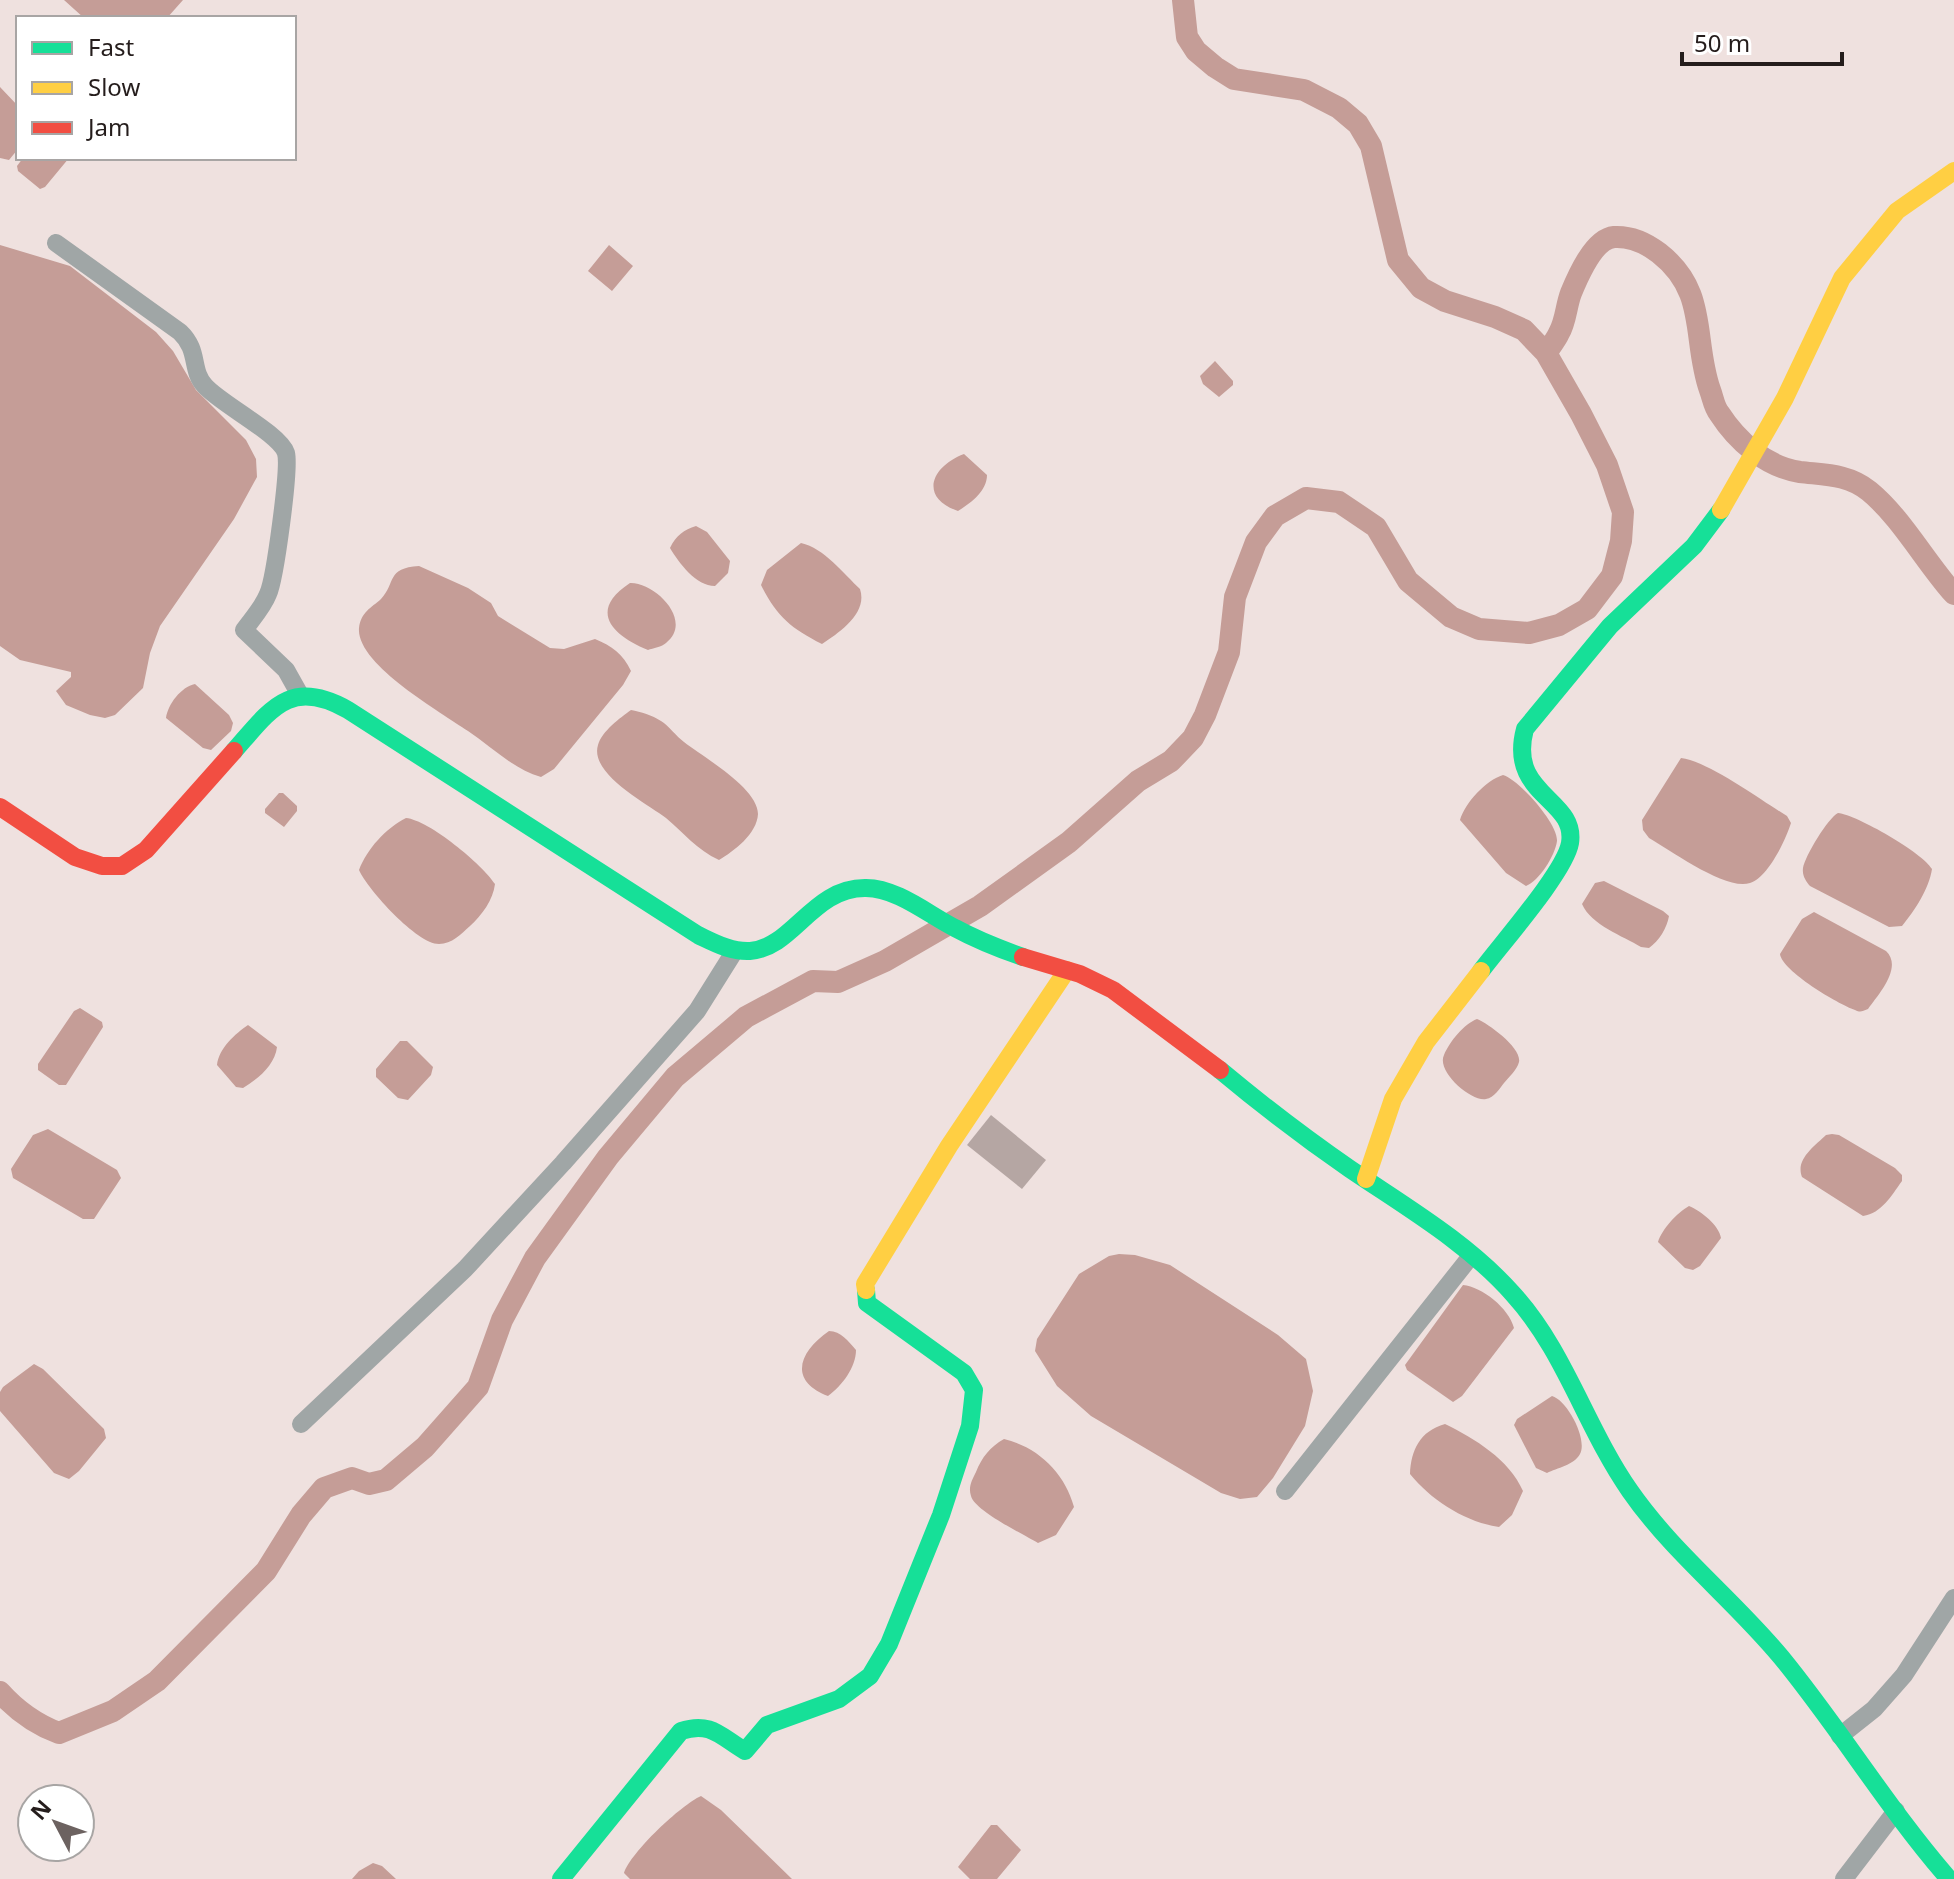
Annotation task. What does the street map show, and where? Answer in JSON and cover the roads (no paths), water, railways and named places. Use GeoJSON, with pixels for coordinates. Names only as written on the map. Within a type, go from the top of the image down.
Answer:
{"type":"FeatureCollection","features":[{"type":"Feature","properties":{"kind":"street"},"geometry":{"type":"LineString","coordinates":[[1366,1179],[1393,1099],[1426,1042],[1559,869],[1568,853],[1570,834],[1563,818],[1531,781],[1520,760],[1519,744],[1525,729],[1610,626],[1694,546],[1728,502],[1785,398],[1842,278],[1897,211],[1954,171]]}},
{"type":"Feature","properties":{"kind":"street"},"geometry":{"type":"LineString","coordinates":[[56,243],[180,332],[192,346],[197,372],[204,386],[276,440],[286,453],[283,510],[269,594],[244,630],[286,670],[300,695]]}},
{"type":"Feature","properties":{"kind":"street"},"geometry":{"type":"LineString","coordinates":[[0,807],[75,857],[102,866],[122,866],[146,850],[263,718],[286,701],[300,695],[316,694],[334,701],[698,935],[734,952],[757,951],[767,947],[817,907],[842,892],[872,888],[887,892],[972,937],[1102,983],[1124,996],[1302,1136],[1409,1208],[1492,1273],[1526,1309],[1618,1472],[1646,1511],[1671,1542],[1776,1651],[1949,1879]]}},
{"type":"Feature","properties":{"kind":"street"},"geometry":{"type":"LineString","coordinates":[[301,1424],[465,1269],[563,1163],[697,1011],[734,952]]}},
{"type":"Feature","properties":{"kind":"street"},"geometry":{"type":"LineString","coordinates":[[561,1879],[681,1731],[697,1724],[710,1728],[745,1751],[767,1725],[839,1699],[870,1676],[889,1644],[946,1500],[970,1426],[974,1390],[964,1373],[867,1303],[865,1284],[949,1146],[1067,970]]}},
{"type":"Feature","properties":{"kind":"street"},"geometry":{"type":"LineString","coordinates":[[1285,1491],[1471,1256]]}},
{"type":"Feature","properties":{"kind":"street"},"geometry":{"type":"LineString","coordinates":[[1840,1736],[1874,1709],[1904,1675],[1954,1598]]}},
{"type":"Feature","properties":{"kind":"street"},"geometry":{"type":"LineString","coordinates":[[1844,1879],[1896,1811]]}},
{"type":"Feature","properties":{"kind":"waterway"},"geometry":{"type":"LineString","coordinates":[[0,1692],[27,1716],[59,1733],[113,1711],[157,1681],[266,1571],[301,1515],[324,1488],[352,1478],[369,1484],[386,1480],[425,1447],[478,1387],[502,1320],[535,1258],[608,1157],[675,1077],[746,1017],[813,981],[838,982],[885,961],[980,906],[1069,842],[1138,781],[1171,761],[1193,738],[1205,715],[1229,652],[1235,597],[1256,542],[1275,516],[1306,498],[1339,502],[1376,527],[1408,581],[1451,617],[1479,629],[1529,633],[1559,625],[1587,609],[1612,576],[1621,541],[1623,512],[1607,465],[1546,353],[1524,330],[1445,301],[1421,288],[1398,260],[1371,146],[1358,124],[1339,108],[1304,90],[1234,79],[1215,67],[1196,51],[1187,37],[1183,0]]}},
{"type":"Feature","properties":{"kind":"waterway"},"geometry":{"type":"LineString","coordinates":[[1546,353],[1561,328],[1569,298],[1593,251],[1614,237],[1632,239],[1649,246],[1675,268],[1686,284],[1714,402],[1734,433],[1764,459],[1776,465],[1800,472],[1845,478],[1861,485],[1892,514],[1954,594]]}}]}
